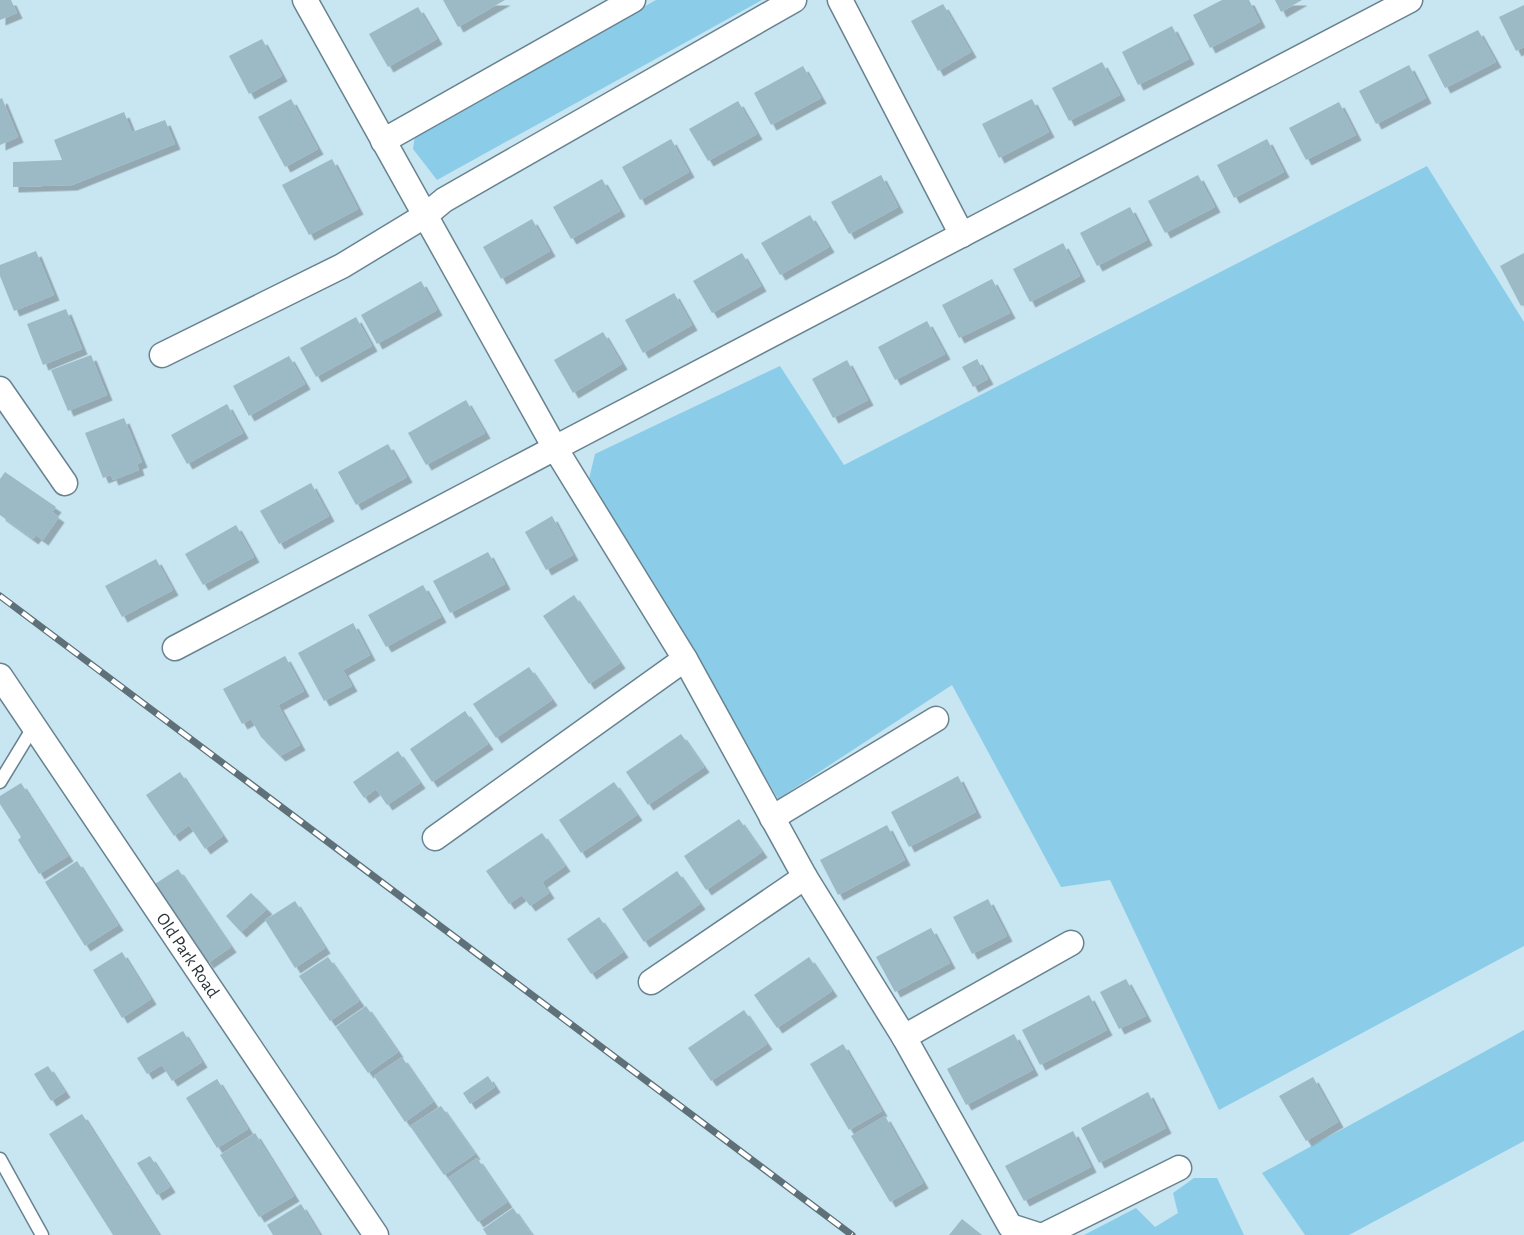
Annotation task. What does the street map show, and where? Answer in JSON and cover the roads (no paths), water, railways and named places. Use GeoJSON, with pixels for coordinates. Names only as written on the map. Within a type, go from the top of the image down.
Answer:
{"type":"FeatureCollection","features":[{"type":"Feature","properties":{"kind":"street"},"geometry":{"type":"LineString","coordinates":[[305,0],[555,448],[685,658],[805,878],[904,1037],[1010,1226],[1038,1235]]}},
{"type":"Feature","properties":{"kind":"street"},"geometry":{"type":"LineString","coordinates":[[383,141],[633,0]]}},
{"type":"Feature","properties":{"kind":"street"},"geometry":{"type":"LineString","coordinates":[[162,355],[342,266],[426,215],[444,200],[794,0]]}},
{"type":"Feature","properties":{"kind":"street"},"geometry":{"type":"LineString","coordinates":[[840,0],[962,235]]}},
{"type":"Feature","properties":{"kind":"street"},"geometry":{"type":"LineString","coordinates":[[175,648],[1410,0]]}},
{"type":"Feature","properties":{"kind":"street"},"geometry":{"type":"LineString","coordinates":[[0,389],[65,483]]}},
{"type":"Feature","properties":{"kind":"street"},"geometry":{"type":"LineString","coordinates":[[435,838],[685,658]]}},
{"type":"Feature","properties":{"kind":"street","name":"Old Park Road"},"geometry":{"type":"LineString","coordinates":[[0,676],[376,1235]]}},
{"type":"Feature","properties":{"kind":"street"},"geometry":{"type":"LineString","coordinates":[[772,818],[936,719]]}},
{"type":"Feature","properties":{"kind":"street"},"geometry":{"type":"LineString","coordinates":[[651,982],[805,878]]}},
{"type":"Feature","properties":{"kind":"street"},"geometry":{"type":"LineString","coordinates":[[904,1037],[1071,943]]}},
{"type":"Feature","properties":{"kind":"street"},"geometry":{"type":"LineString","coordinates":[[1044,1235],[1179,1168]]}},
{"type":"Feature","properties":{"kind":"lane"},"geometry":{"type":"LineString","coordinates":[[0,782],[34,726]]}},
{"type":"Feature","properties":{"kind":"lane"},"geometry":{"type":"LineString","coordinates":[[0,1160],[42,1235]]}},
{"type":"Feature","properties":{"kind":"railway"},"geometry":{"type":"LineString","coordinates":[[0,596],[852,1235]]}}]}
